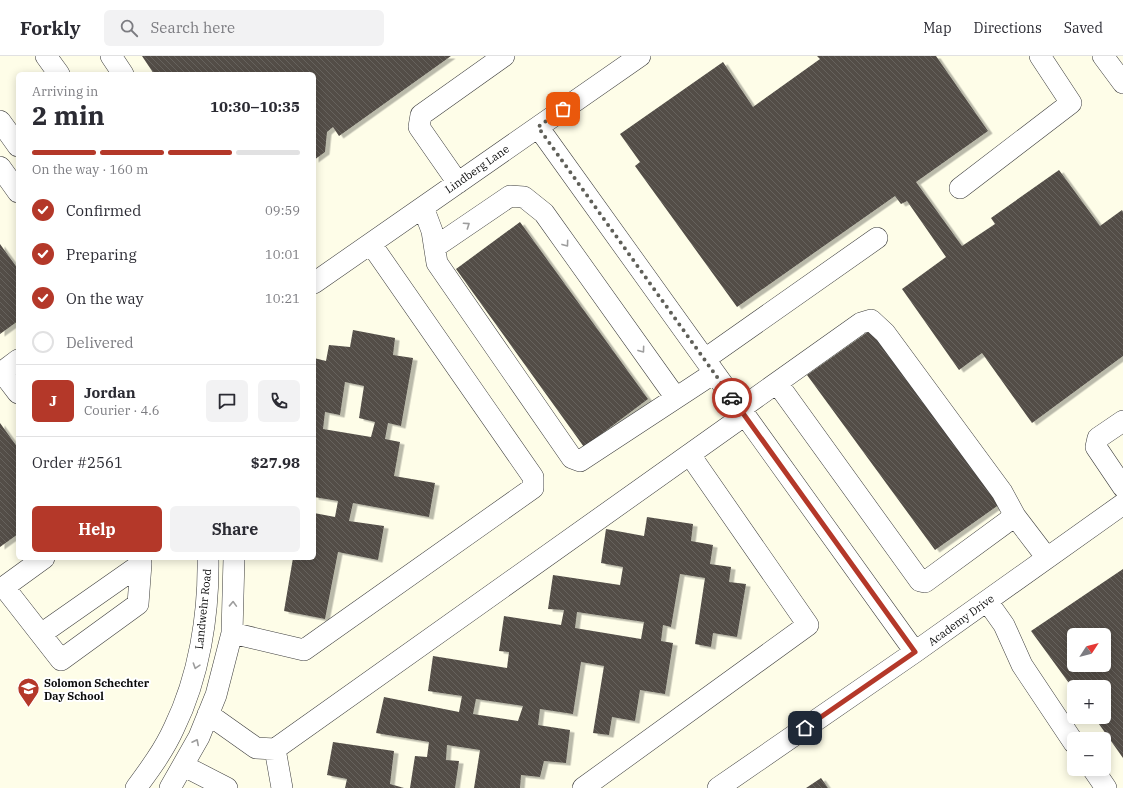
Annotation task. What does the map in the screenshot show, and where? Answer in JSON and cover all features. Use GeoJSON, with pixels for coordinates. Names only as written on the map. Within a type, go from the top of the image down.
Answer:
{"type":"FeatureCollection","features":[{"type":"Feature","properties":{"kind":"street"},"geometry":{"type":"LineString","coordinates":[[46,56],[58,72]]}},
{"type":"Feature","properties":{"kind":"street"},"geometry":{"type":"LineString","coordinates":[[110,56],[122,72]]}},
{"type":"Feature","properties":{"kind":"street"},"geometry":{"type":"LineString","coordinates":[[458,183],[419,127],[421,115],[504,56]]}},
{"type":"Feature","properties":{"kind":"street","name":"Lindberg Lane"},"geometry":{"type":"LineString","coordinates":[[316,282],[640,56]]}},
{"type":"Feature","properties":{"kind":"street"},"geometry":{"type":"LineString","coordinates":[[960,188],[1071,102],[1040,56]]}},
{"type":"Feature","properties":{"kind":"street"},"geometry":{"type":"LineString","coordinates":[[1103,56],[1123,83]]}},
{"type":"Feature","properties":{"kind":"street"},"geometry":{"type":"LineString","coordinates":[[0,121],[16,143]]}},
{"type":"Feature","properties":{"kind":"street"},"geometry":{"type":"LineString","coordinates":[[538,127],[915,652]]}},
{"type":"Feature","properties":{"kind":"street"},"geometry":{"type":"LineString","coordinates":[[0,166],[16,189]]}},
{"type":"Feature","properties":{"kind":"street"},"geometry":{"type":"LineString","coordinates":[[434,247],[510,196],[524,197],[544,213],[676,398]]}},
{"type":"Feature","properties":{"kind":"street"},"geometry":{"type":"LineString","coordinates":[[423,207],[432,231],[436,263],[572,458],[580,461],[676,398],[710,366],[877,238]]}},
{"type":"Feature","properties":{"kind":"street"},"geometry":{"type":"LineString","coordinates":[[232,633],[304,650],[533,488],[533,477],[371,244]]}},
{"type":"Feature","properties":{"kind":"street"},"geometry":{"type":"LineString","coordinates":[[208,714],[256,748],[275,749],[690,455],[777,383],[861,323],[871,320],[885,333],[1002,492],[1015,516],[1047,558]]}},
{"type":"Feature","properties":{"kind":"street"},"geometry":{"type":"LineString","coordinates":[[16,362],[2,372],[16,390]]}},
{"type":"Feature","properties":{"kind":"street"},"geometry":{"type":"LineString","coordinates":[[777,383],[920,581],[926,582],[1015,516]]}},
{"type":"Feature","properties":{"kind":"street"},"geometry":{"type":"LineString","coordinates":[[1123,421],[1098,438],[1096,447],[1123,487]]}},
{"type":"Feature","properties":{"kind":"street"},"geometry":{"type":"LineString","coordinates":[[583,788],[808,625],[690,455]]}},
{"type":"Feature","properties":{"kind":"street","name":"Academy Drive"},"geometry":{"type":"LineString","coordinates":[[731,784],[1123,504]]}},
{"type":"Feature","properties":{"kind":"street"},"geometry":{"type":"LineString","coordinates":[[41,560],[4,587],[61,660],[138,604],[140,561]]}},
{"type":"Feature","properties":{"kind":"street","name":"Landwehr Road"},"geometry":{"type":"LineString","coordinates":[[136,788],[156,761],[174,728],[198,658],[204,626],[208,560]]}},
{"type":"Feature","properties":{"kind":"street"},"geometry":{"type":"LineString","coordinates":[[170,788],[199,738],[216,695],[232,633],[234,560]]}},
{"type":"Feature","properties":{"kind":"street"},"geometry":{"type":"LineString","coordinates":[[41,634],[140,561]]}},
{"type":"Feature","properties":{"kind":"street"},"geometry":{"type":"LineString","coordinates":[[987,601],[1004,625],[1022,665],[1067,732]]}},
{"type":"Feature","properties":{"kind":"street"},"geometry":{"type":"LineString","coordinates":[[275,749],[282,788]]}},
{"type":"Feature","properties":{"kind":"street"},"geometry":{"type":"LineString","coordinates":[[184,766],[227,788]]}},
{"type":"Feature","properties":{"kind":"street"},"geometry":{"type":"LineString","coordinates":[[1098,776],[1106,788]]}},
{"type":"Feature","properties":{"kind":"building"},"geometry":{"type":"Polygon","coordinates":[[[142,56],[451,56],[339,136],[333,127],[327,132],[325,152],[316,159],[316,72],[153,72],[142,56]]]}},
{"type":"Feature","properties":{"kind":"building"},"geometry":{"type":"Polygon","coordinates":[[[817,56],[936,56],[988,131],[916,182],[962,246],[995,224],[991,218],[1059,170],[1100,226],[1122,210],[1123,356],[1032,423],[982,353],[959,370],[902,289],[946,257],[907,201],[901,204],[895,196],[737,307],[635,166],[640,162],[620,134],[723,62],[753,107],[820,59],[817,56]]]}},
{"type":"Feature","properties":{"kind":"building"},"geometry":{"type":"Polygon","coordinates":[[[520,222],[648,399],[584,447],[456,269],[520,222]]]}},
{"type":"Feature","properties":{"kind":"building"},"geometry":{"type":"Polygon","coordinates":[[[0,244],[16,266],[16,322],[0,334],[0,244]]]}},
{"type":"Feature","properties":{"kind":"building"},"geometry":{"type":"Polygon","coordinates":[[[872,329],[1000,504],[935,550],[807,375],[872,329]]]}},
{"type":"Feature","properties":{"kind":"building"},"geometry":{"type":"Polygon","coordinates":[[[353,330],[395,338],[393,355],[413,358],[401,426],[388,423],[385,439],[400,442],[394,476],[435,483],[429,517],[353,503],[349,521],[384,526],[378,560],[338,552],[325,619],[284,611],[293,560],[316,560],[316,513],[335,517],[338,501],[316,497],[316,358],[326,361],[329,345],[350,347],[353,330]],[[345,382],[340,415],[325,412],[323,429],[371,437],[375,422],[359,418],[364,386],[345,382]]]}},
{"type":"Feature","properties":{"kind":"building"},"geometry":{"type":"Polygon","coordinates":[[[0,423],[16,445],[16,535],[0,547],[0,423]]]}},
{"type":"Feature","properties":{"kind":"building"},"geometry":{"type":"Polygon","coordinates":[[[647,517],[693,524],[691,541],[713,545],[710,564],[731,567],[729,582],[746,584],[737,637],[713,633],[711,647],[695,644],[705,578],[680,574],[671,627],[663,625],[661,641],[673,643],[665,694],[640,690],[635,721],[612,717],[609,735],[593,733],[604,666],[581,662],[573,714],[540,709],[538,725],[570,730],[566,763],[544,761],[540,777],[521,775],[520,788],[474,788],[480,750],[447,745],[446,760],[459,761],[455,788],[410,788],[415,756],[427,757],[429,742],[376,733],[384,697],[459,712],[462,696],[428,691],[433,656],[507,668],[509,652],[499,651],[504,616],[561,625],[564,610],[548,609],[553,575],[620,585],[623,567],[601,563],[606,529],[644,536],[647,517]],[[577,612],[575,628],[641,639],[644,622],[577,612]],[[476,699],[473,714],[518,721],[523,706],[476,699]]]}},
{"type":"Feature","properties":{"kind":"building"},"geometry":{"type":"Polygon","coordinates":[[[1123,569],[1123,758],[1111,741],[1111,732],[1105,732],[1099,724],[1111,724],[1111,680],[1067,680],[1031,631],[1123,569]]]}},
{"type":"Feature","properties":{"kind":"building"},"geometry":{"type":"Polygon","coordinates":[[[333,742],[394,751],[390,784],[404,788],[345,788],[347,779],[327,775],[333,742]]]}},
{"type":"Feature","properties":{"kind":"building"},"geometry":{"type":"Polygon","coordinates":[[[821,778],[828,788],[806,788],[821,778]]]}},
{"type":"Feature","properties":{"kind":"way so far"},"geometry":{"type":"LineString","coordinates":[[563,109],[538,127],[732,398]]}},
{"type":"Feature","properties":{"kind":"place","name":"Solomon Schechter Day School"},"geometry":{"type":"Point","coordinates":[29,708]}},
{"type":"Feature","properties":{"kind":"route"},"geometry":{"type":"LineString","coordinates":[[732,398],[915,652],[805,728]]}}]}
